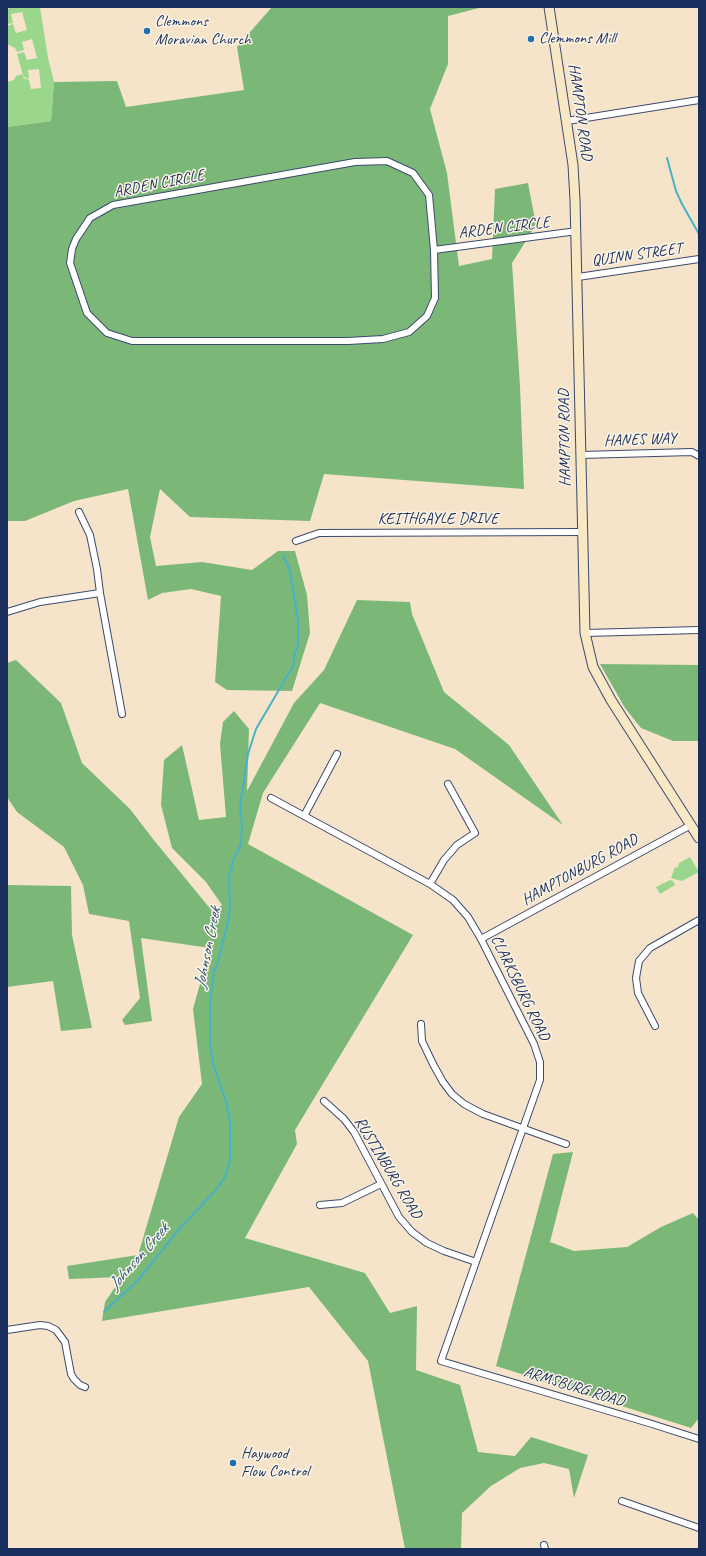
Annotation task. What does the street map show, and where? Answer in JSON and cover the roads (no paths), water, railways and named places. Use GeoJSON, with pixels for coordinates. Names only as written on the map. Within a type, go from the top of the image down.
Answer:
{"type":"FeatureCollection","features":[{"type":"Feature","properties":{"kind":"main road","name":"HAMPTON ROAD"},"geometry":{"type":"LineString","coordinates":[[549,7],[573,165],[578,277],[585,633],[593,667],[615,706],[699,838]]}},
{"type":"Feature","properties":{"kind":"street"},"geometry":{"type":"LineString","coordinates":[[567,121],[699,100]]}},
{"type":"Feature","properties":{"kind":"street","name":"ARDEN CIRCLE"},"geometry":{"type":"LineString","coordinates":[[387,161],[413,173],[429,195],[434,250],[435,298],[427,316],[409,332],[383,339],[348,341],[132,341],[106,333],[87,314],[70,263],[76,239],[90,218],[113,204],[355,162],[387,161]]}},
{"type":"Feature","properties":{"kind":"street","name":"ARDEN CIRCLE"},"geometry":{"type":"LineString","coordinates":[[434,250],[576,231]]}},
{"type":"Feature","properties":{"kind":"street","name":"QUINN STREET"},"geometry":{"type":"LineString","coordinates":[[578,277],[699,260]]}},
{"type":"Feature","properties":{"kind":"street","name":"HANES WAY"},"geometry":{"type":"LineString","coordinates":[[581,455],[692,452],[699,456]]}},
{"type":"Feature","properties":{"kind":"street"},"geometry":{"type":"LineString","coordinates":[[79,512],[90,535],[122,714]]}},
{"type":"Feature","properties":{"kind":"street","name":"KEITHGAYLE DRIVE"},"geometry":{"type":"LineString","coordinates":[[296,542],[319,533],[582,532]]}},
{"type":"Feature","properties":{"kind":"street"},"geometry":{"type":"LineString","coordinates":[[7,612],[40,602],[100,593]]}},
{"type":"Feature","properties":{"kind":"street"},"geometry":{"type":"LineString","coordinates":[[585,633],[699,630]]}},
{"type":"Feature","properties":{"kind":"street"},"geometry":{"type":"LineString","coordinates":[[304,816],[337,754]]}},
{"type":"Feature","properties":{"kind":"street"},"geometry":{"type":"LineString","coordinates":[[430,884],[444,860],[457,845],[475,833],[448,784]]}},
{"type":"Feature","properties":{"kind":"street","name":"CLARKSBURG ROAD"},"geometry":{"type":"LineString","coordinates":[[271,798],[430,884],[453,900],[468,917],[482,939],[534,1044],[540,1062],[540,1080],[441,1361]]}},
{"type":"Feature","properties":{"kind":"street","name":"HAMPTONBURG ROAD"},"geometry":{"type":"LineString","coordinates":[[482,939],[691,825]]}},
{"type":"Feature","properties":{"kind":"street"},"geometry":{"type":"LineString","coordinates":[[655,1026],[638,993],[636,978],[639,962],[650,948],[699,920]]}},
{"type":"Feature","properties":{"kind":"street"},"geometry":{"type":"LineString","coordinates":[[421,1024],[422,1041],[443,1082],[452,1094],[464,1104],[483,1114],[566,1144]]}},
{"type":"Feature","properties":{"kind":"street","name":"RUSTINBURG ROAD"},"geometry":{"type":"LineString","coordinates":[[324,1101],[344,1119],[354,1132],[399,1216],[412,1232],[427,1243],[444,1251],[476,1262]]}},
{"type":"Feature","properties":{"kind":"street"},"geometry":{"type":"LineString","coordinates":[[320,1205],[342,1203],[381,1184]]}},
{"type":"Feature","properties":{"kind":"street"},"geometry":{"type":"LineString","coordinates":[[7,1330],[40,1325],[48,1326],[56,1330],[65,1342],[72,1377],[80,1385],[85,1387]]}},
{"type":"Feature","properties":{"kind":"street","name":"ARMSBURG ROAD"},"geometry":{"type":"LineString","coordinates":[[441,1361],[649,1423],[699,1440]]}},
{"type":"Feature","properties":{"kind":"street"},"geometry":{"type":"LineString","coordinates":[[622,1501],[699,1528]]}},
{"type":"Feature","properties":{"kind":"waterway"},"geometry":{"type":"LineString","coordinates":[[667,158],[676,191],[699,234]]}},
{"type":"Feature","properties":{"kind":"waterway","name":"Johnson Creek"},"geometry":{"type":"LineString","coordinates":[[104,1312],[138,1280],[180,1228],[216,1190],[225,1177],[230,1160],[230,1121],[226,1101],[213,1064],[210,1043],[210,1001],[214,970],[216,969],[228,922],[230,906],[229,876],[234,858],[241,844],[242,824],[240,807],[248,754],[256,729],[293,666],[295,651],[297,650],[298,621],[289,568],[283,555]]}},
{"type":"Feature","properties":{"kind":"place","name":"Clemmons Moravian Church"},"geometry":{"type":"Point","coordinates":[147,31]}},
{"type":"Feature","properties":{"kind":"place","name":"Clemmons Mill"},"geometry":{"type":"Point","coordinates":[531,39]}},
{"type":"Feature","properties":{"kind":"place","name":"Haywood Flow Control"},"geometry":{"type":"Point","coordinates":[233,1463]}}]}
